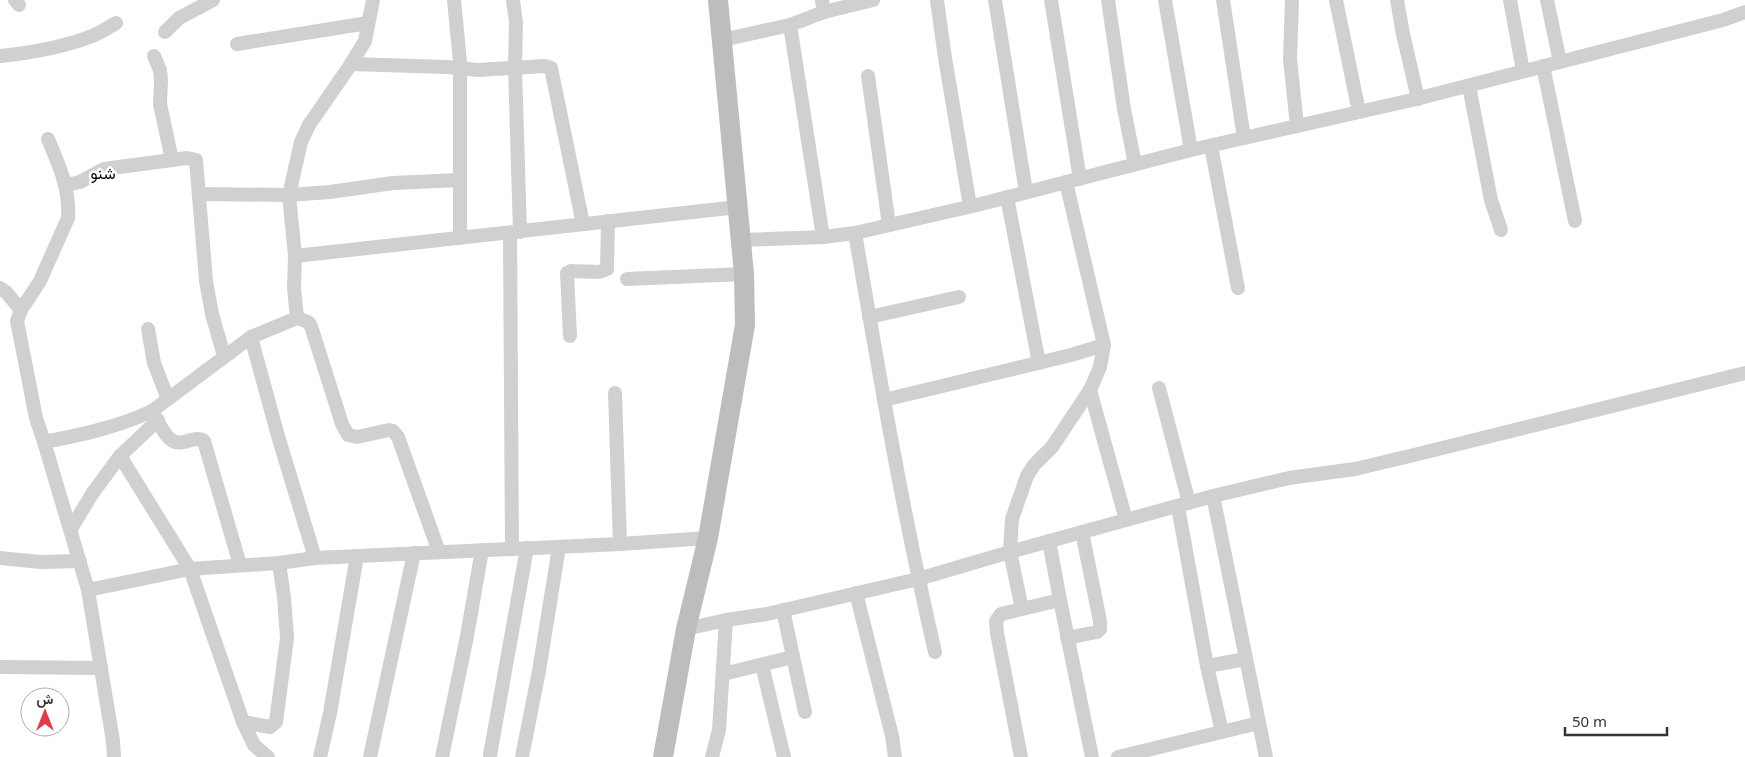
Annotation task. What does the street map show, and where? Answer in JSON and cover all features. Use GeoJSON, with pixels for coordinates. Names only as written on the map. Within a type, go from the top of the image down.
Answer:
{"type":"FeatureCollection","features":[{"type":"Feature","properties":{"kind":"main road"},"geometry":{"type":"LineString","coordinates":[[663,757],[686,629],[708,538],[746,325],[744,274],[718,0]]}},
{"type":"Feature","properties":{"kind":"street"},"geometry":{"type":"LineString","coordinates":[[165,32],[179,18],[213,0]]}},
{"type":"Feature","properties":{"kind":"street"},"geometry":{"type":"LineString","coordinates":[[298,318],[294,288],[296,256],[289,195],[294,165],[301,142],[310,125],[351,64],[364,41],[373,0]]}},
{"type":"Feature","properties":{"kind":"street"},"geometry":{"type":"LineString","coordinates":[[454,0],[460,69],[460,238]]}},
{"type":"Feature","properties":{"kind":"street"},"geometry":{"type":"LineString","coordinates":[[512,549],[516,22],[513,0]]}},
{"type":"Feature","properties":{"kind":"street"},"geometry":{"type":"LineString","coordinates":[[722,40],[790,25],[823,6],[873,0]]}},
{"type":"Feature","properties":{"kind":"street"},"geometry":{"type":"LineString","coordinates":[[937,0],[970,206]]}},
{"type":"Feature","properties":{"kind":"street"},"geometry":{"type":"LineString","coordinates":[[995,0],[1026,192]]}},
{"type":"Feature","properties":{"kind":"street"},"geometry":{"type":"LineString","coordinates":[[1051,0],[1080,178]]}},
{"type":"Feature","properties":{"kind":"street"},"geometry":{"type":"LineString","coordinates":[[1108,0],[1124,109],[1135,164]]}},
{"type":"Feature","properties":{"kind":"street"},"geometry":{"type":"LineString","coordinates":[[1165,0],[1191,150]]}},
{"type":"Feature","properties":{"kind":"street"},"geometry":{"type":"LineString","coordinates":[[1223,0],[1244,138]]}},
{"type":"Feature","properties":{"kind":"street"},"geometry":{"type":"LineString","coordinates":[[1292,0],[1290,59],[1297,126]]}},
{"type":"Feature","properties":{"kind":"street"},"geometry":{"type":"LineString","coordinates":[[1336,0],[1359,112]]}},
{"type":"Feature","properties":{"kind":"street"},"geometry":{"type":"LineString","coordinates":[[1397,0],[1418,98]]}},
{"type":"Feature","properties":{"kind":"street"},"geometry":{"type":"LineString","coordinates":[[1510,0],[1523,71]]}},
{"type":"Feature","properties":{"kind":"street"},"geometry":{"type":"LineString","coordinates":[[1547,0],[1560,62]]}},
{"type":"Feature","properties":{"kind":"street"},"geometry":{"type":"LineString","coordinates":[[741,240],[823,237],[855,233],[1007,197],[1191,150],[1469,86],[1723,20],[1745,12]]}},
{"type":"Feature","properties":{"kind":"street"},"geometry":{"type":"LineString","coordinates":[[0,56],[78,41],[93,36],[116,23]]}},
{"type":"Feature","properties":{"kind":"street"},"geometry":{"type":"LineString","coordinates":[[237,44],[368,23]]}},
{"type":"Feature","properties":{"kind":"street"},"geometry":{"type":"LineString","coordinates":[[790,25],[823,237]]}},
{"type":"Feature","properties":{"kind":"street"},"geometry":{"type":"LineString","coordinates":[[154,56],[162,81],[160,104],[172,160]]}},
{"type":"Feature","properties":{"kind":"street"},"geometry":{"type":"LineString","coordinates":[[351,64],[478,70],[547,66],[552,68],[583,224]]}},
{"type":"Feature","properties":{"kind":"street"},"geometry":{"type":"LineString","coordinates":[[1543,66],[1575,221]]}},
{"type":"Feature","properties":{"kind":"street"},"geometry":{"type":"LineString","coordinates":[[868,76],[889,225]]}},
{"type":"Feature","properties":{"kind":"street"},"geometry":{"type":"LineString","coordinates":[[1469,86],[1491,200],[1501,230]]}},
{"type":"Feature","properties":{"kind":"street"},"geometry":{"type":"LineString","coordinates":[[48,138],[66,185],[69,206],[68,218],[40,281],[21,310],[18,321],[36,418],[88,590],[114,741],[114,757]]}},
{"type":"Feature","properties":{"kind":"street"},"geometry":{"type":"LineString","coordinates":[[1211,146],[1238,288]]}},
{"type":"Feature","properties":{"kind":"street"},"geometry":{"type":"LineString","coordinates":[[66,185],[80,182],[104,169],[188,158],[196,160],[206,281],[212,314],[224,356]]}},
{"type":"Feature","properties":{"kind":"street"},"geometry":{"type":"LineString","coordinates":[[200,194],[289,195],[330,192],[393,183],[460,180]]}},
{"type":"Feature","properties":{"kind":"street"},"geometry":{"type":"LineString","coordinates":[[1022,609],[1010,552],[1012,519],[1027,476],[1034,465],[1052,447],[1090,390],[1100,367],[1104,345],[1066,182]]}},
{"type":"Feature","properties":{"kind":"street"},"geometry":{"type":"LineString","coordinates":[[1007,197],[1040,363]]}},
{"type":"Feature","properties":{"kind":"street"},"geometry":{"type":"LineString","coordinates":[[296,256],[738,207]]}},
{"type":"Feature","properties":{"kind":"street"},"geometry":{"type":"LineString","coordinates":[[570,336],[567,273],[571,271],[600,272],[607,269],[608,221]]}},
{"type":"Feature","properties":{"kind":"street"},"geometry":{"type":"LineString","coordinates":[[855,233],[918,579],[935,652]]}},
{"type":"Feature","properties":{"kind":"street"},"geometry":{"type":"LineString","coordinates":[[627,279],[744,274]]}},
{"type":"Feature","properties":{"kind":"street"},"geometry":{"type":"LineString","coordinates":[[0,288],[6,292],[21,310]]}},
{"type":"Feature","properties":{"kind":"street"},"geometry":{"type":"LineString","coordinates":[[869,317],[959,297]]}},
{"type":"Feature","properties":{"kind":"street"},"geometry":{"type":"LineString","coordinates":[[71,529],[92,494],[120,456],[168,399],[251,337],[298,318],[308,322],[311,326],[342,424],[348,435],[357,437],[389,430],[394,431],[398,437],[439,552]]}},
{"type":"Feature","properties":{"kind":"street"},"geometry":{"type":"LineString","coordinates":[[148,329],[154,363],[168,399]]}},
{"type":"Feature","properties":{"kind":"street"},"geometry":{"type":"LineString","coordinates":[[251,337],[278,436],[315,558]]}},
{"type":"Feature","properties":{"kind":"street"},"geometry":{"type":"LineString","coordinates":[[884,400],[1040,363],[1104,345]]}},
{"type":"Feature","properties":{"kind":"street"},"geometry":{"type":"LineString","coordinates":[[686,629],[783,610],[918,579],[1213,496],[1288,478],[1355,469],[1745,373]]}},
{"type":"Feature","properties":{"kind":"street"},"geometry":{"type":"LineString","coordinates":[[1159,388],[1184,505],[1208,666],[1222,732]]}},
{"type":"Feature","properties":{"kind":"street"},"geometry":{"type":"LineString","coordinates":[[1090,390],[1126,520]]}},
{"type":"Feature","properties":{"kind":"street"},"geometry":{"type":"LineString","coordinates":[[615,393],[620,544]]}},
{"type":"Feature","properties":{"kind":"street"},"geometry":{"type":"LineString","coordinates":[[44,442],[82,435],[138,418],[155,415]]}},
{"type":"Feature","properties":{"kind":"street"},"geometry":{"type":"LineString","coordinates":[[155,415],[170,439],[182,443],[198,439],[204,441],[240,566]]}},
{"type":"Feature","properties":{"kind":"street"},"geometry":{"type":"LineString","coordinates":[[120,456],[190,569],[243,722],[254,745],[268,757]]}},
{"type":"Feature","properties":{"kind":"street"},"geometry":{"type":"LineString","coordinates":[[1213,496],[1266,757]]}},
{"type":"Feature","properties":{"kind":"street"},"geometry":{"type":"LineString","coordinates":[[1067,638],[1097,632],[1100,629],[1082,532]]}},
{"type":"Feature","properties":{"kind":"street"},"geometry":{"type":"LineString","coordinates":[[88,590],[190,569],[279,563],[315,558],[620,544],[708,538]]}},
{"type":"Feature","properties":{"kind":"street"},"geometry":{"type":"LineString","coordinates":[[1049,541],[1092,757]]}},
{"type":"Feature","properties":{"kind":"street"},"geometry":{"type":"LineString","coordinates":[[522,757],[539,671],[559,547]]}},
{"type":"Feature","properties":{"kind":"street"},"geometry":{"type":"LineString","coordinates":[[490,755],[527,548]]}},
{"type":"Feature","properties":{"kind":"street"},"geometry":{"type":"LineString","coordinates":[[442,757],[467,636],[482,550]]}},
{"type":"Feature","properties":{"kind":"street"},"geometry":{"type":"LineString","coordinates":[[370,757],[414,553]]}},
{"type":"Feature","properties":{"kind":"street"},"geometry":{"type":"LineString","coordinates":[[320,757],[332,704],[358,556]]}},
{"type":"Feature","properties":{"kind":"street"},"geometry":{"type":"LineString","coordinates":[[0,558],[40,562],[80,561]]}},
{"type":"Feature","properties":{"kind":"street"},"geometry":{"type":"LineString","coordinates":[[243,722],[270,727],[276,722],[287,638],[279,563]]}},
{"type":"Feature","properties":{"kind":"street"},"geometry":{"type":"LineString","coordinates":[[856,593],[892,736],[895,757]]}},
{"type":"Feature","properties":{"kind":"street"},"geometry":{"type":"LineString","coordinates":[[1021,757],[996,621],[1002,614],[1060,600]]}},
{"type":"Feature","properties":{"kind":"street"},"geometry":{"type":"LineString","coordinates":[[783,610],[805,712]]}},
{"type":"Feature","properties":{"kind":"street"},"geometry":{"type":"LineString","coordinates":[[712,757],[718,730],[726,620]]}},
{"type":"Feature","properties":{"kind":"street"},"geometry":{"type":"LineString","coordinates":[[723,674],[794,657]]}},
{"type":"Feature","properties":{"kind":"street"},"geometry":{"type":"LineString","coordinates":[[1208,666],[1246,659]]}},
{"type":"Feature","properties":{"kind":"street"},"geometry":{"type":"LineString","coordinates":[[762,665],[784,757]]}},
{"type":"Feature","properties":{"kind":"street"},"geometry":{"type":"LineString","coordinates":[[0,667],[101,668]]}},
{"type":"Feature","properties":{"kind":"street"},"geometry":{"type":"LineString","coordinates":[[1118,757],[1259,723]]}},
{"type":"Feature","properties":{"kind":"district","name":"شنو"},"geometry":{"type":"Point","coordinates":[103,173]}}]}
